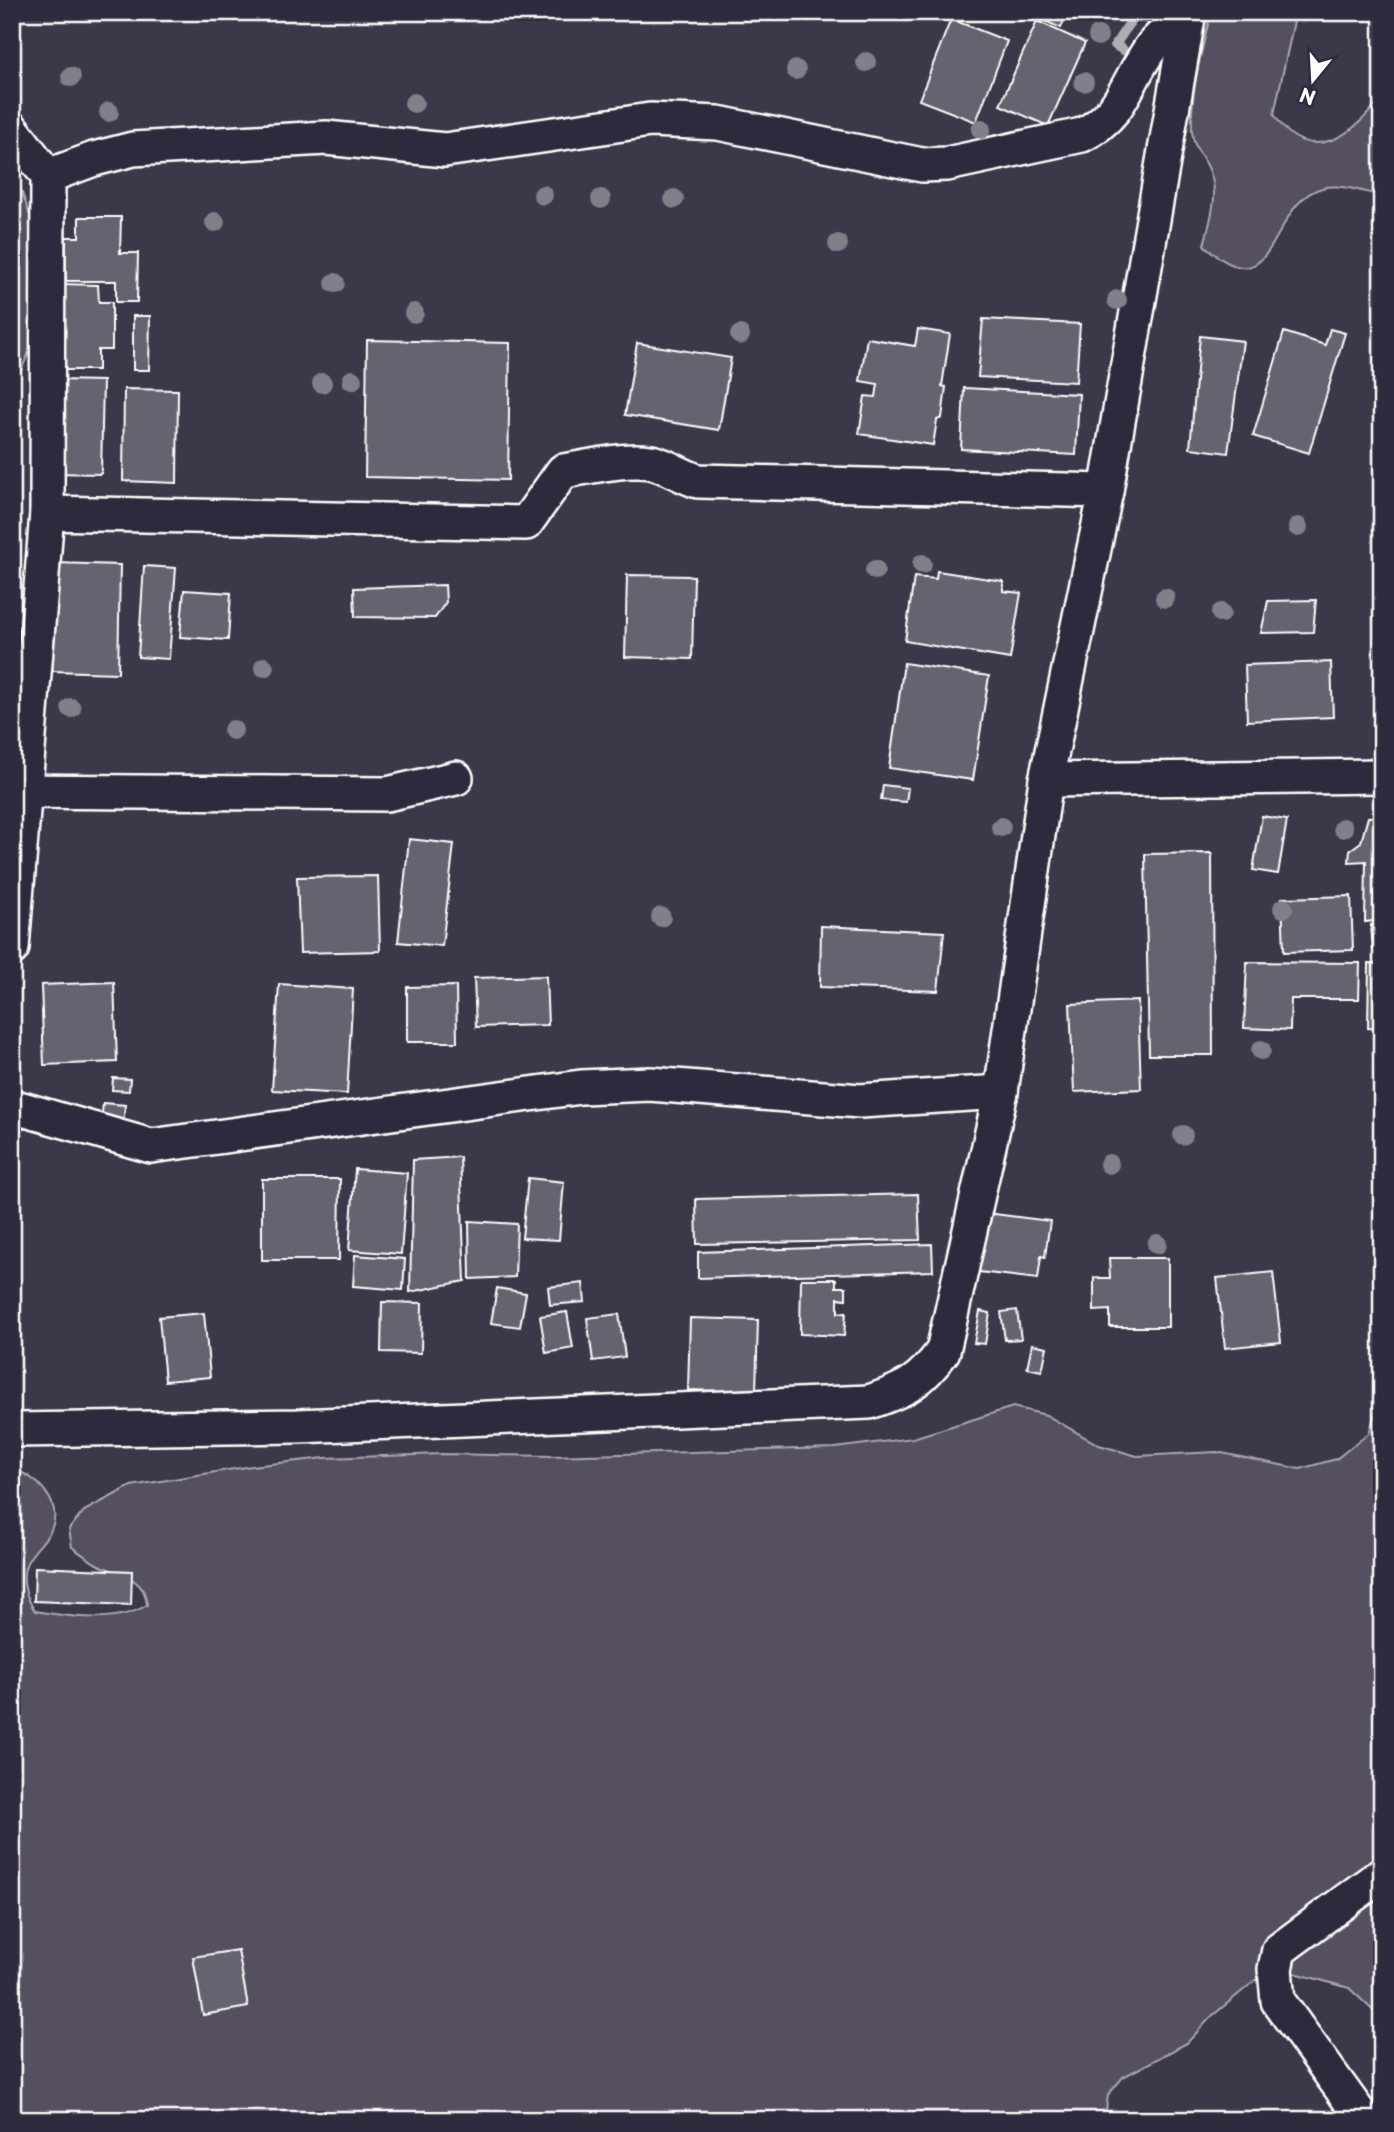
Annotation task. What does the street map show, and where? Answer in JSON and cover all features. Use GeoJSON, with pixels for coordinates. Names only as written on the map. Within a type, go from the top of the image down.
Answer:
{"type":"FeatureCollection","features":[{"type":"Feature","properties":{"kind":"street"},"geometry":{"type":"LineString","coordinates":[[48,176],[94,159],[134,149],[326,138],[445,150],[650,120],[718,123],[922,165],[947,164],[1082,135],[1100,126],[1115,111],[1153,46],[1189,12]]}},
{"type":"Feature","properties":{"kind":"street"},"geometry":{"type":"LineString","coordinates":[[12,1430],[298,1426],[870,1402],[902,1391],[927,1373],[943,1351],[1001,1092],[1046,780],[1106,491],[1189,12]]}},
{"type":"Feature","properties":{"kind":"street"},"geometry":{"type":"LineString","coordinates":[[12,129],[48,176],[47,513],[19,790],[12,948]]}},
{"type":"Feature","properties":{"kind":"street"},"geometry":{"type":"LineString","coordinates":[[47,513],[526,523],[563,471],[633,461],[654,463],[698,481],[1106,491]]}},
{"type":"Feature","properties":{"kind":"street"},"geometry":{"type":"LineString","coordinates":[[1046,780],[1382,776]]}},
{"type":"Feature","properties":{"kind":"street"},"geometry":{"type":"LineString","coordinates":[[19,790],[387,794],[456,778]]}},
{"type":"Feature","properties":{"kind":"street"},"geometry":{"type":"LineString","coordinates":[[12,1106],[151,1146],[581,1087],[650,1084],[860,1101],[1001,1092]]}},
{"type":"Feature","properties":{"kind":"street"},"geometry":{"type":"LineString","coordinates":[[1364,2120],[1278,2001],[1275,1969],[1279,1950],[1382,1874]]}},
{"type":"Feature","properties":{"kind":"shaded area"},"geometry":{"type":"Polygon","coordinates":[[[1211,12],[1296,12],[1274,114],[1287,131],[1301,140],[1315,143],[1345,134],[1359,123],[1382,95],[1382,196],[1345,187],[1329,187],[1304,197],[1260,261],[1246,267],[1228,263],[1204,245],[1214,195],[1211,175],[1194,141],[1192,116],[1197,71],[1211,12]]]}},
{"type":"Feature","properties":{"kind":"shaded area"},"geometry":{"type":"Polygon","coordinates":[[[12,171],[34,231],[40,297],[34,339],[12,389],[12,171]]]}},
{"type":"Feature","properties":{"kind":"shaded area"},"geometry":{"type":"Polygon","coordinates":[[[1374,1381],[1382,1382],[1382,2019],[1349,1988],[1277,1968],[1263,1974],[1212,2016],[1187,2043],[1123,2077],[1108,2095],[1106,2111],[1123,2120],[12,2120],[12,1469],[38,1484],[51,1500],[54,1510],[51,1530],[31,1556],[24,1571],[25,1589],[35,1611],[78,1617],[108,1617],[135,1611],[147,1605],[145,1595],[141,1587],[128,1577],[95,1563],[72,1547],[69,1529],[84,1511],[131,1486],[252,1466],[325,1458],[443,1454],[551,1456],[835,1448],[913,1438],[1013,1407],[1046,1415],[1099,1445],[1137,1456],[1217,1452],[1300,1469],[1336,1459],[1369,1433],[1378,1403],[1374,1381]]]}},
{"type":"Feature","properties":{"kind":"building"},"geometry":{"type":"Polygon","coordinates":[[[1043,12],[1068,12],[1061,28],[1040,19],[1043,12]]]}},
{"type":"Feature","properties":{"kind":"building"},"geometry":{"type":"Polygon","coordinates":[[[951,19],[1007,41],[976,122],[919,100],[951,19]]]}},
{"type":"Feature","properties":{"kind":"building"},"geometry":{"type":"Polygon","coordinates":[[[1037,21],[1085,43],[1048,126],[1000,105],[1037,21]]]}},
{"type":"Feature","properties":{"kind":"building"},"geometry":{"type":"Polygon","coordinates":[[[79,217],[121,217],[120,253],[138,253],[137,302],[116,302],[116,281],[66,281],[66,237],[79,237],[79,217]]]}},
{"type":"Feature","properties":{"kind":"building"},"geometry":{"type":"Polygon","coordinates":[[[62,284],[98,285],[99,302],[112,302],[112,350],[98,350],[98,370],[62,370],[62,284]]]}},
{"type":"Feature","properties":{"kind":"building"},"geometry":{"type":"Polygon","coordinates":[[[133,316],[150,316],[149,370],[133,370],[133,316]]]}},
{"type":"Feature","properties":{"kind":"building"},"geometry":{"type":"Polygon","coordinates":[[[983,319],[1080,324],[1076,382],[978,377],[983,319]]]}},
{"type":"Feature","properties":{"kind":"building"},"geometry":{"type":"Polygon","coordinates":[[[918,329],[950,334],[942,386],[946,387],[942,418],[937,420],[933,445],[859,434],[865,396],[876,397],[878,384],[860,381],[867,338],[915,346],[918,329]]]}},
{"type":"Feature","properties":{"kind":"building"},"geometry":{"type":"Polygon","coordinates":[[[1330,329],[1345,333],[1309,453],[1253,436],[1284,332],[1325,345],[1330,329]]]}},
{"type":"Feature","properties":{"kind":"building"},"geometry":{"type":"Polygon","coordinates":[[[1200,336],[1243,341],[1228,453],[1190,448],[1200,336]]]}},
{"type":"Feature","properties":{"kind":"building"},"geometry":{"type":"Polygon","coordinates":[[[367,340],[510,343],[508,480],[365,477],[367,340]]]}},
{"type":"Feature","properties":{"kind":"building"},"geometry":{"type":"Polygon","coordinates":[[[637,343],[731,358],[719,430],[625,415],[637,343]]]}},
{"type":"Feature","properties":{"kind":"building"},"geometry":{"type":"Polygon","coordinates":[[[56,380],[103,381],[101,474],[55,473],[56,380]]]}},
{"type":"Feature","properties":{"kind":"building"},"geometry":{"type":"Polygon","coordinates":[[[964,388],[1079,394],[1076,455],[961,449],[964,388]]]}},
{"type":"Feature","properties":{"kind":"building"},"geometry":{"type":"Polygon","coordinates":[[[124,389],[178,390],[177,483],[123,481],[124,389]]]}},
{"type":"Feature","properties":{"kind":"building"},"geometry":{"type":"Polygon","coordinates":[[[55,563],[120,565],[118,673],[52,671],[55,563]]]}},
{"type":"Feature","properties":{"kind":"building"},"geometry":{"type":"Polygon","coordinates":[[[144,566],[176,568],[169,659],[138,657],[144,566]]]}},
{"type":"Feature","properties":{"kind":"building"},"geometry":{"type":"Polygon","coordinates":[[[937,571],[1003,581],[1003,591],[1021,593],[1010,659],[905,641],[914,577],[936,579],[937,571]]]}},
{"type":"Feature","properties":{"kind":"building"},"geometry":{"type":"Polygon","coordinates":[[[627,575],[694,576],[692,659],[625,657],[627,575]]]}},
{"type":"Feature","properties":{"kind":"building"},"geometry":{"type":"Polygon","coordinates":[[[445,585],[446,602],[435,618],[355,617],[354,588],[445,585]]]}},
{"type":"Feature","properties":{"kind":"building"},"geometry":{"type":"Polygon","coordinates":[[[184,590],[231,593],[228,640],[180,637],[184,590]]]}},
{"type":"Feature","properties":{"kind":"building"},"geometry":{"type":"Polygon","coordinates":[[[1316,600],[1313,632],[1261,633],[1268,601],[1316,600]]]}},
{"type":"Feature","properties":{"kind":"building"},"geometry":{"type":"Polygon","coordinates":[[[1377,647],[1382,647],[1382,697],[1377,697],[1377,647]]]}},
{"type":"Feature","properties":{"kind":"building"},"geometry":{"type":"Polygon","coordinates":[[[1331,662],[1333,717],[1247,721],[1245,665],[1331,662]]]}},
{"type":"Feature","properties":{"kind":"building"},"geometry":{"type":"Polygon","coordinates":[[[904,663],[989,676],[973,780],[889,768],[904,663]]]}},
{"type":"Feature","properties":{"kind":"building"},"geometry":{"type":"Polygon","coordinates":[[[883,785],[908,788],[906,802],[881,800],[883,785]]]}},
{"type":"Feature","properties":{"kind":"building"},"geometry":{"type":"Polygon","coordinates":[[[1262,816],[1287,820],[1278,874],[1253,870],[1262,816]]]}},
{"type":"Feature","properties":{"kind":"building"},"geometry":{"type":"Polygon","coordinates":[[[1382,816],[1382,920],[1365,922],[1366,861],[1349,862],[1350,850],[1361,842],[1368,817],[1382,816]]]}},
{"type":"Feature","properties":{"kind":"building"},"geometry":{"type":"Polygon","coordinates":[[[409,839],[454,844],[442,946],[398,942],[409,839]]]}},
{"type":"Feature","properties":{"kind":"building"},"geometry":{"type":"Polygon","coordinates":[[[1212,853],[1213,1055],[1149,1055],[1145,854],[1212,853]]]}},
{"type":"Feature","properties":{"kind":"building"},"geometry":{"type":"Polygon","coordinates":[[[378,876],[380,951],[300,953],[297,877],[378,876]]]}},
{"type":"Feature","properties":{"kind":"building"},"geometry":{"type":"Polygon","coordinates":[[[1351,896],[1353,950],[1284,952],[1282,898],[1351,896]]]}},
{"type":"Feature","properties":{"kind":"building"},"geometry":{"type":"Polygon","coordinates":[[[1371,925],[1382,925],[1382,949],[1373,949],[1371,925]]]}},
{"type":"Feature","properties":{"kind":"building"},"geometry":{"type":"Polygon","coordinates":[[[821,926],[944,932],[938,991],[820,987],[821,926]]]}},
{"type":"Feature","properties":{"kind":"building"},"geometry":{"type":"Polygon","coordinates":[[[1247,962],[1360,963],[1359,999],[1291,999],[1290,1030],[1244,1028],[1247,962]]]}},
{"type":"Feature","properties":{"kind":"building"},"geometry":{"type":"Polygon","coordinates":[[[1369,963],[1382,964],[1382,1029],[1368,1028],[1369,963]]]}},
{"type":"Feature","properties":{"kind":"building"},"geometry":{"type":"Polygon","coordinates":[[[546,976],[548,1025],[476,1027],[474,978],[546,976]]]}},
{"type":"Feature","properties":{"kind":"building"},"geometry":{"type":"Polygon","coordinates":[[[114,982],[117,1062],[44,1065],[41,985],[114,982]]]}},
{"type":"Feature","properties":{"kind":"building"},"geometry":{"type":"Polygon","coordinates":[[[279,984],[353,989],[347,1094],[272,1090],[279,984]]]}},
{"type":"Feature","properties":{"kind":"building"},"geometry":{"type":"Polygon","coordinates":[[[456,986],[457,1042],[407,1042],[407,987],[456,986]]]}},
{"type":"Feature","properties":{"kind":"building"},"geometry":{"type":"Polygon","coordinates":[[[1138,1001],[1141,1089],[1074,1092],[1070,1004],[1138,1001]]]}},
{"type":"Feature","properties":{"kind":"building"},"geometry":{"type":"Polygon","coordinates":[[[113,1078],[130,1079],[129,1091],[112,1090],[113,1078]]]}},
{"type":"Feature","properties":{"kind":"building"},"geometry":{"type":"Polygon","coordinates":[[[103,1103],[125,1105],[123,1126],[101,1123],[103,1103]]]}},
{"type":"Feature","properties":{"kind":"building"},"geometry":{"type":"Polygon","coordinates":[[[460,1157],[465,1281],[410,1292],[413,1160],[460,1157]]]}},
{"type":"Feature","properties":{"kind":"building"},"geometry":{"type":"Polygon","coordinates":[[[355,1169],[407,1173],[401,1254],[349,1250],[355,1169]]]}},
{"type":"Feature","properties":{"kind":"building"},"geometry":{"type":"Polygon","coordinates":[[[528,1178],[564,1182],[559,1240],[522,1238],[528,1178]]]}},
{"type":"Feature","properties":{"kind":"building"},"geometry":{"type":"Polygon","coordinates":[[[262,1179],[340,1179],[339,1260],[262,1260],[262,1179]]]}},
{"type":"Feature","properties":{"kind":"building"},"geometry":{"type":"Polygon","coordinates":[[[918,1194],[920,1240],[697,1244],[696,1199],[918,1194]]]}},
{"type":"Feature","properties":{"kind":"building"},"geometry":{"type":"Polygon","coordinates":[[[986,1213],[1050,1221],[1045,1257],[1041,1256],[1038,1279],[979,1272],[986,1213]]]}},
{"type":"Feature","properties":{"kind":"building"},"geometry":{"type":"Polygon","coordinates":[[[469,1221],[517,1224],[515,1277],[470,1279],[469,1221]]]}},
{"type":"Feature","properties":{"kind":"building"},"geometry":{"type":"Polygon","coordinates":[[[932,1244],[933,1271],[698,1278],[698,1252],[932,1244]]]}},
{"type":"Feature","properties":{"kind":"building"},"geometry":{"type":"Polygon","coordinates":[[[355,1255],[405,1259],[403,1290],[353,1286],[355,1255]]]}},
{"type":"Feature","properties":{"kind":"building"},"geometry":{"type":"Polygon","coordinates":[[[1109,1258],[1168,1258],[1168,1327],[1110,1327],[1110,1310],[1094,1311],[1094,1278],[1110,1278],[1109,1258]]]}},
{"type":"Feature","properties":{"kind":"building"},"geometry":{"type":"Polygon","coordinates":[[[1273,1272],[1281,1342],[1225,1348],[1217,1278],[1273,1272]]]}},
{"type":"Feature","properties":{"kind":"building"},"geometry":{"type":"Polygon","coordinates":[[[801,1279],[836,1279],[836,1287],[846,1287],[846,1299],[838,1298],[838,1313],[846,1312],[844,1336],[800,1334],[801,1279]]]}},
{"type":"Feature","properties":{"kind":"building"},"geometry":{"type":"Polygon","coordinates":[[[583,1283],[585,1302],[550,1305],[548,1287],[583,1283]]]}},
{"type":"Feature","properties":{"kind":"building"},"geometry":{"type":"Polygon","coordinates":[[[497,1288],[526,1293],[520,1327],[491,1323],[497,1288]]]}},
{"type":"Feature","properties":{"kind":"building"},"geometry":{"type":"Polygon","coordinates":[[[382,1302],[422,1303],[421,1353],[381,1352],[382,1302]]]}},
{"type":"Feature","properties":{"kind":"building"},"geometry":{"type":"Polygon","coordinates":[[[1017,1310],[1021,1339],[1005,1340],[1001,1312],[1017,1310]]]}},
{"type":"Feature","properties":{"kind":"building"},"geometry":{"type":"Polygon","coordinates":[[[980,1311],[990,1313],[985,1344],[974,1343],[980,1311]]]}},
{"type":"Feature","properties":{"kind":"building"},"geometry":{"type":"Polygon","coordinates":[[[567,1312],[573,1348],[546,1353],[540,1316],[567,1312]]]}},
{"type":"Feature","properties":{"kind":"building"},"geometry":{"type":"Polygon","coordinates":[[[204,1313],[210,1377],[165,1381],[159,1317],[204,1313]]]}},
{"type":"Feature","properties":{"kind":"building"},"geometry":{"type":"Polygon","coordinates":[[[619,1314],[625,1357],[593,1361],[587,1318],[619,1314]]]}},
{"type":"Feature","properties":{"kind":"building"},"geometry":{"type":"Polygon","coordinates":[[[690,1318],[758,1320],[756,1392],[688,1390],[690,1318]]]}},
{"type":"Feature","properties":{"kind":"building"},"geometry":{"type":"Polygon","coordinates":[[[1032,1344],[1047,1347],[1042,1371],[1027,1368],[1032,1344]]]}},
{"type":"Feature","properties":{"kind":"building"},"geometry":{"type":"Polygon","coordinates":[[[35,1567],[132,1571],[131,1605],[34,1601],[35,1567]]]}},
{"type":"Feature","properties":{"kind":"building"},"geometry":{"type":"Polygon","coordinates":[[[238,1950],[248,2007],[203,2015],[193,1957],[238,1950]]]}},
{"type":"Feature","properties":{"kind":"waterway"},"geometry":{"type":"LineString","coordinates":[[1123,50],[1115,45],[1135,15],[1165,24]]}}]}
